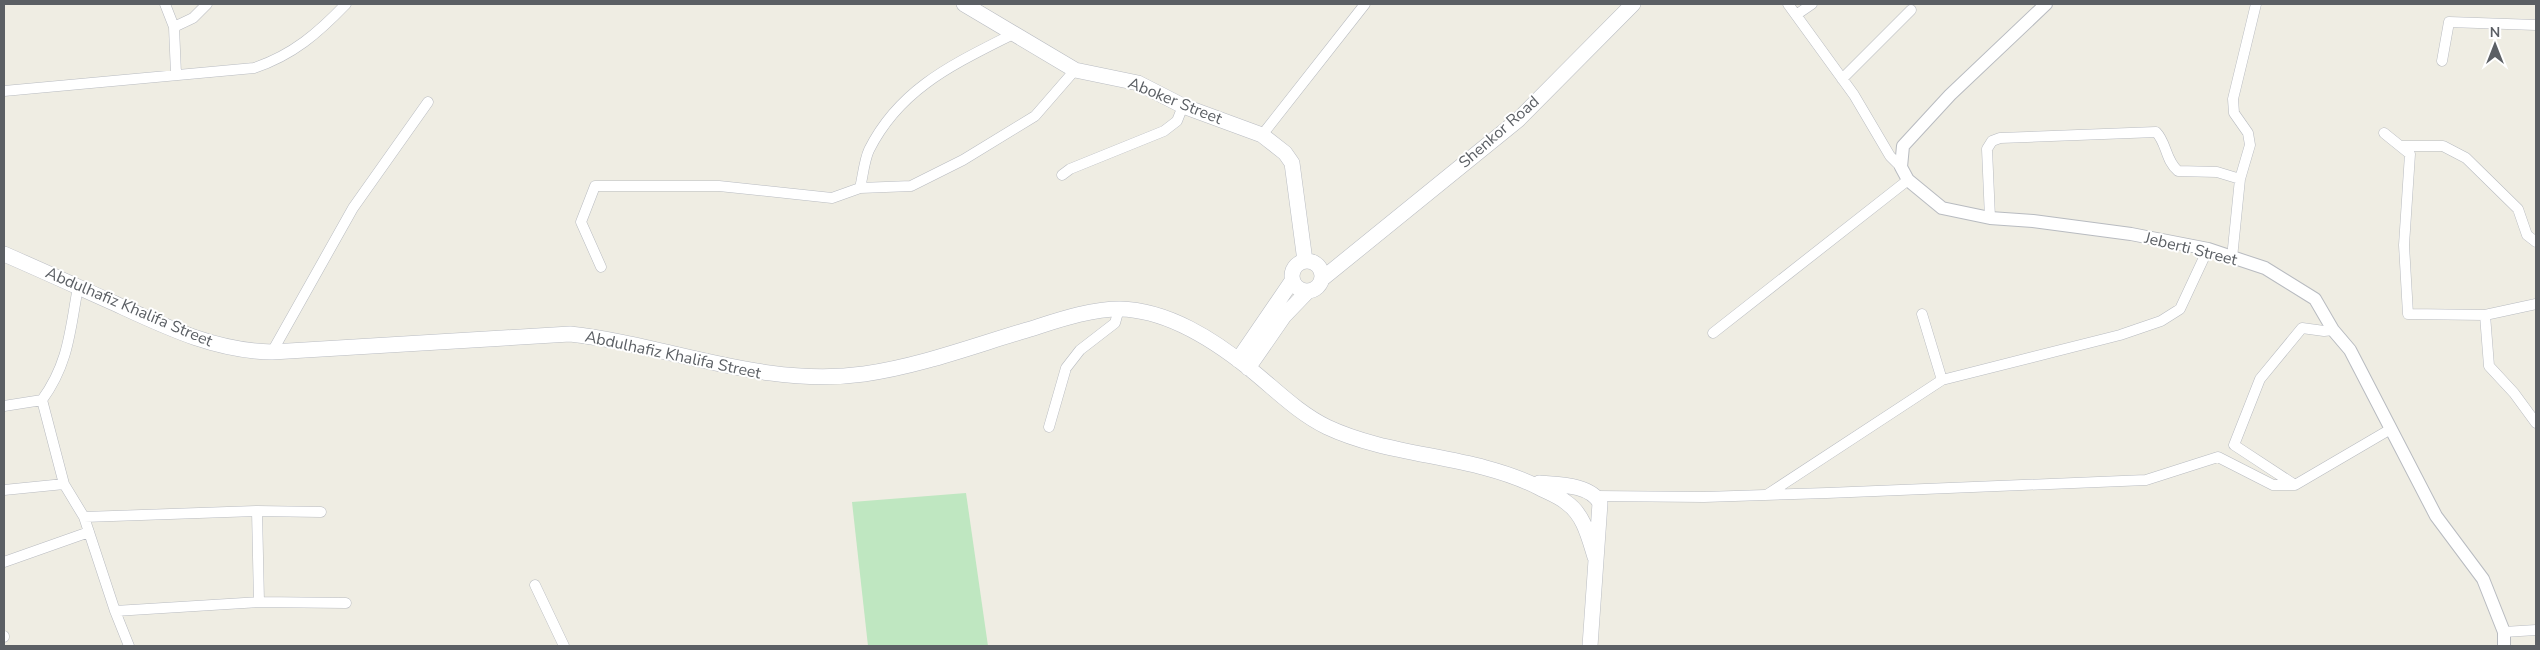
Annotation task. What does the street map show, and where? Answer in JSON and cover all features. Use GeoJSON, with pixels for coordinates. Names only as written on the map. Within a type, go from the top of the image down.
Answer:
{"type":"FeatureCollection","features":[{"type":"Feature","properties":{"kind":"main road","name":"Aboker Street"},"geometry":{"type":"LineString","coordinates":[[964,4],[1076,70],[1138,83],[1183,106],[1262,135],[1285,153],[1292,163],[1315,269]]}},
{"type":"Feature","properties":{"kind":"main road","name":"Shenkor Road"},"geometry":{"type":"LineString","coordinates":[[1260,340],[1308,291],[1317,288],[1315,269],[1356,250],[1518,120],[1633,4]]}},
{"type":"Feature","properties":{"kind":"main road","name":"Abdulhafiz Khalifa Street"},"geometry":{"type":"LineString","coordinates":[[4,254],[201,340],[244,352],[272,352],[570,334],[600,337],[769,375],[816,378],[904,368],[1048,323],[1084,314],[1119,309],[1151,313],[1186,326],[1243,364],[1306,414],[1326,426],[1355,438],[1502,472],[1527,482]]}},
{"type":"Feature","properties":{"kind":"main road"},"geometry":{"type":"LineString","coordinates":[[1243,364],[1260,340],[1292,281],[1293,270],[1315,269]]}},
{"type":"Feature","properties":{"kind":"main road"},"geometry":{"type":"LineString","coordinates":[[1292,281],[1299,289],[1308,291]]}},
{"type":"Feature","properties":{"kind":"main road"},"geometry":{"type":"LineString","coordinates":[[1218,347],[1260,340]]}},
{"type":"Feature","properties":{"kind":"main road"},"geometry":{"type":"LineString","coordinates":[[1260,340],[1265,371],[1271,386]]}},
{"type":"Feature","properties":{"kind":"main road"},"geometry":{"type":"LineString","coordinates":[[1527,482],[1588,491],[1596,496],[1600,503],[1590,646]]}},
{"type":"Feature","properties":{"kind":"main road"},"geometry":{"type":"LineString","coordinates":[[1527,482],[1569,503],[1587,530],[1595,557]]}},
{"type":"Feature","properties":{"kind":"street"},"geometry":{"type":"LineString","coordinates":[[164,4],[174,27],[176,74]]}},
{"type":"Feature","properties":{"kind":"street"},"geometry":{"type":"LineString","coordinates":[[174,27],[192,18],[207,4]]}},
{"type":"Feature","properties":{"kind":"street"},"geometry":{"type":"LineString","coordinates":[[4,91],[244,69],[276,61],[318,34],[346,4]]}},
{"type":"Feature","properties":{"kind":"street"},"geometry":{"type":"LineString","coordinates":[[1262,135],[1365,4]]}},
{"type":"Feature","properties":{"kind":"street"},"geometry":{"type":"LineString","coordinates":[[1788,4],[1842,79],[1890,156],[1901,168]]}},
{"type":"Feature","properties":{"kind":"street"},"geometry":{"type":"LineString","coordinates":[[1796,15],[1812,4]]}},
{"type":"Feature","properties":{"kind":"street"},"geometry":{"type":"LineString","coordinates":[[1901,168],[1903,146],[1950,95],[2046,4]]}},
{"type":"Feature","properties":{"kind":"street"},"geometry":{"type":"LineString","coordinates":[[2232,258],[2240,179],[2250,145],[2248,132],[2234,113],[2233,99],[2256,4]]}},
{"type":"Feature","properties":{"kind":"street"},"geometry":{"type":"LineString","coordinates":[[1842,79],[1912,6]]}},
{"type":"Feature","properties":{"kind":"street"},"geometry":{"type":"LineString","coordinates":[[2442,62],[2449,22],[2536,25]]}},
{"type":"Feature","properties":{"kind":"street"},"geometry":{"type":"LineString","coordinates":[[860,188],[868,152],[891,115],[916,89],[972,55],[1013,34]]}},
{"type":"Feature","properties":{"kind":"street"},"geometry":{"type":"LineString","coordinates":[[601,267],[581,222],[595,186],[719,186],[832,198],[860,188],[911,186],[963,160],[1035,116],[1076,70]]}},
{"type":"Feature","properties":{"kind":"street"},"geometry":{"type":"LineString","coordinates":[[272,352],[353,208],[428,102]]}},
{"type":"Feature","properties":{"kind":"street"},"geometry":{"type":"LineString","coordinates":[[1062,175],[1070,169],[1164,131],[1177,121],[1183,106]]}},
{"type":"Feature","properties":{"kind":"street"},"geometry":{"type":"LineString","coordinates":[[1990,218],[1987,149],[1992,141],[2000,138],[2156,132],[2160,137],[2168,160],[2178,171],[2217,172],[2240,179]]}},
{"type":"Feature","properties":{"kind":"street"},"geometry":{"type":"LineString","coordinates":[[2384,132],[2410,154],[2404,245],[2408,314],[2485,315],[2536,304]]}},
{"type":"Feature","properties":{"kind":"street"},"geometry":{"type":"LineString","coordinates":[[2401,146],[2442,146],[2466,158],[2518,209],[2527,235],[2536,242]]}},
{"type":"Feature","properties":{"kind":"street","name":"Jeberti Street"},"geometry":{"type":"LineString","coordinates":[[1901,168],[1908,180],[1942,208],[1990,218],[2033,221],[2131,234],[2208,249],[2265,268],[2315,299],[2334,330],[2350,350],[2389,430],[2436,516],[2483,579],[2504,632],[2504,646]]}},
{"type":"Feature","properties":{"kind":"street"},"geometry":{"type":"LineString","coordinates":[[1713,333],[1908,180]]}},
{"type":"Feature","properties":{"kind":"street"},"geometry":{"type":"LineString","coordinates":[[1766,495],[1942,380],[2120,335],[2161,321],[2180,310],[2208,249]]}},
{"type":"Feature","properties":{"kind":"street"},"geometry":{"type":"LineString","coordinates":[[4,406],[42,400],[53,384],[64,361],[78,287]]}},
{"type":"Feature","properties":{"kind":"street"},"geometry":{"type":"LineString","coordinates":[[1049,427],[1066,368],[1080,350],[1115,323],[1119,309]]}},
{"type":"Feature","properties":{"kind":"street"},"geometry":{"type":"LineString","coordinates":[[1922,314],[1942,380]]}},
{"type":"Feature","properties":{"kind":"street"},"geometry":{"type":"LineString","coordinates":[[2485,315],[2489,366],[2514,393],[2536,423]]}},
{"type":"Feature","properties":{"kind":"street"},"geometry":{"type":"LineString","coordinates":[[2295,485],[2234,445],[2260,379],[2302,328],[2324,331],[2334,330]]}},
{"type":"Feature","properties":{"kind":"street"},"geometry":{"type":"LineString","coordinates":[[42,400],[64,484],[84,517],[115,611],[129,646]]}},
{"type":"Feature","properties":{"kind":"street"},"geometry":{"type":"LineString","coordinates":[[1596,496],[1766,495],[2146,480],[2218,457],[2273,485],[2295,485],[2389,430]]}},
{"type":"Feature","properties":{"kind":"street"},"geometry":{"type":"LineString","coordinates":[[4,490],[64,484]]}},
{"type":"Feature","properties":{"kind":"street"},"geometry":{"type":"LineString","coordinates":[[84,517],[257,511],[321,512]]}},
{"type":"Feature","properties":{"kind":"street"},"geometry":{"type":"LineString","coordinates":[[257,511],[258,602]]}},
{"type":"Feature","properties":{"kind":"street"},"geometry":{"type":"LineString","coordinates":[[4,562],[90,532]]}},
{"type":"Feature","properties":{"kind":"street"},"geometry":{"type":"LineString","coordinates":[[535,585],[564,646]]}},
{"type":"Feature","properties":{"kind":"street"},"geometry":{"type":"LineString","coordinates":[[115,611],[258,602],[346,602]]}},
{"type":"Feature","properties":{"kind":"street"},"geometry":{"type":"LineString","coordinates":[[2504,632],[2536,630]]}},
{"type":"Feature","properties":{"kind":"green space"},"geometry":{"type":"Polygon","coordinates":[[[966,493],[988,646],[868,646],[852,502],[966,493]]]}}]}
